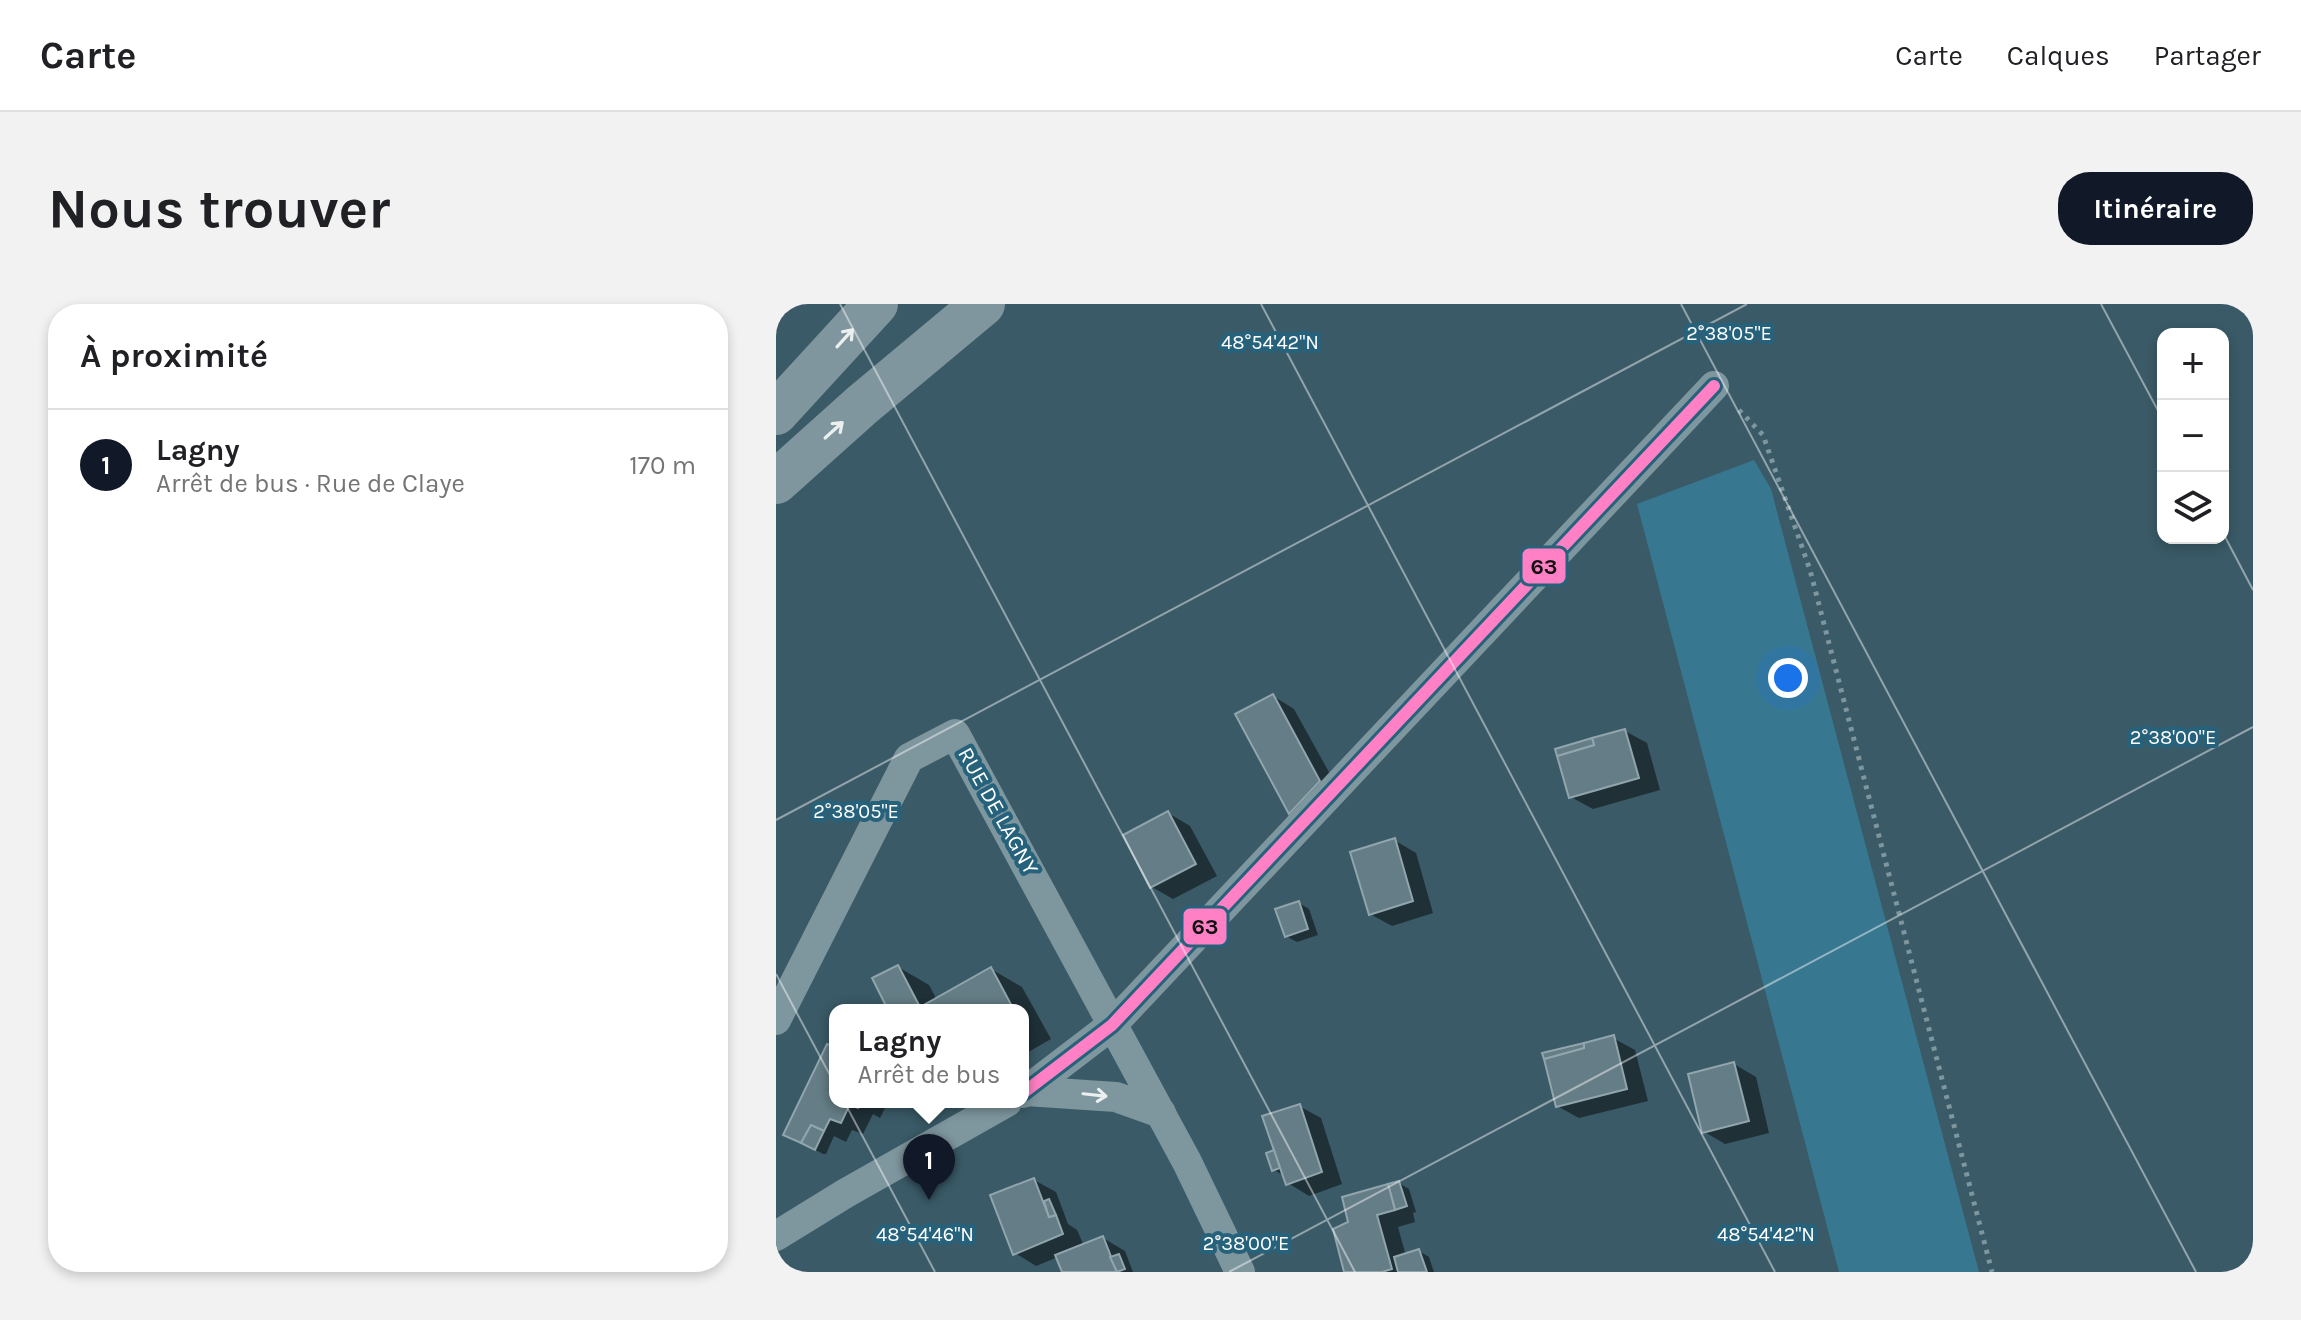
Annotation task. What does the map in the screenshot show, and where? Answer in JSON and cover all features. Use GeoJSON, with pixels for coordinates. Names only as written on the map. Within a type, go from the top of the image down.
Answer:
{"type":"FeatureCollection","features":[{"type":"Feature","properties":{"kind":"highway"},"geometry":{"type":"LineString","coordinates":[[776,413],[876,304]]}},
{"type":"Feature","properties":{"kind":"highway"},"geometry":{"type":"LineString","coordinates":[[776,482],[983,304]]}},
{"type":"Feature","properties":{"kind":"street"},"geometry":{"type":"LineString","coordinates":[[1029,1087],[1112,1025],[1714,386]]}},
{"type":"Feature","properties":{"kind":"street","name":"RUE DE LAGNY"},"geometry":{"type":"LineString","coordinates":[[776,1020],[909,758],[955,734],[1112,1025]]}},
{"type":"Feature","properties":{"kind":"street"},"geometry":{"type":"LineString","coordinates":[[1112,1025],[1161,1113],[1240,1272]]}},
{"type":"Feature","properties":{"kind":"street"},"geometry":{"type":"LineString","coordinates":[[1029,1095],[1116,1097],[1161,1113]]}},
{"type":"Feature","properties":{"kind":"street"},"geometry":{"type":"LineString","coordinates":[[776,1236],[997,1108]]}},
{"type":"Feature","properties":{"kind":"path"},"geometry":{"type":"LineString","coordinates":[[1714,386],[1763,435],[1810,570],[1992,1272]]}},
{"type":"Feature","properties":{"kind":"shaded area"},"geometry":{"type":"Polygon","coordinates":[[[1754,460],[1771,489],[1979,1272],[1839,1272],[1637,504],[1754,460]]]}},
{"type":"Feature","properties":{"kind":"building"},"geometry":{"type":"Polygon","coordinates":[[[1273,694],[1320,781],[1289,814],[1235,714],[1273,694]]]}},
{"type":"Feature","properties":{"kind":"building"},"geometry":{"type":"Polygon","coordinates":[[[1625,729],[1639,778],[1569,798],[1557,756],[1594,745],[1592,738],[1625,729]]]}},
{"type":"Feature","properties":{"kind":"building"},"geometry":{"type":"Polygon","coordinates":[[[1592,738],[1594,745],[1557,756],[1555,749],[1592,738]]]}},
{"type":"Feature","properties":{"kind":"building"},"geometry":{"type":"Polygon","coordinates":[[[1168,811],[1196,864],[1150,888],[1123,835],[1168,811]]]}},
{"type":"Feature","properties":{"kind":"building"},"geometry":{"type":"Polygon","coordinates":[[[1395,838],[1413,901],[1369,915],[1350,852],[1395,838]]]}},
{"type":"Feature","properties":{"kind":"building"},"geometry":{"type":"Polygon","coordinates":[[[1299,901],[1308,929],[1285,937],[1275,909],[1299,901]]]}},
{"type":"Feature","properties":{"kind":"building"},"geometry":{"type":"Polygon","coordinates":[[[898,965],[918,1004],[885,1004],[872,978],[898,965]]]}},
{"type":"Feature","properties":{"kind":"building"},"geometry":{"type":"Polygon","coordinates":[[[991,967],[1011,1004],[925,1004],[991,967]]]}},
{"type":"Feature","properties":{"kind":"building"},"geometry":{"type":"Polygon","coordinates":[[[1614,1035],[1627,1089],[1556,1107],[1544,1059],[1584,1048],[1584,1043],[1614,1035]]]}},
{"type":"Feature","properties":{"kind":"building"},"geometry":{"type":"Polygon","coordinates":[[[1584,1043],[1584,1048],[1544,1059],[1542,1053],[1584,1043]]]}},
{"type":"Feature","properties":{"kind":"building"},"geometry":{"type":"Polygon","coordinates":[[[827,1044],[829,1108],[848,1108],[841,1123],[830,1119],[824,1131],[811,1125],[801,1143],[783,1135],[827,1044]]]}},
{"type":"Feature","properties":{"kind":"building"},"geometry":{"type":"Polygon","coordinates":[[[1734,1062],[1749,1121],[1702,1133],[1688,1074],[1734,1062]]]}},
{"type":"Feature","properties":{"kind":"building"},"geometry":{"type":"Polygon","coordinates":[[[1300,1104],[1322,1172],[1286,1185],[1262,1116],[1300,1104]]]}},
{"type":"Feature","properties":{"kind":"building"},"geometry":{"type":"Polygon","coordinates":[[[811,1125],[824,1131],[815,1150],[801,1143],[811,1125]]]}},
{"type":"Feature","properties":{"kind":"building"},"geometry":{"type":"Polygon","coordinates":[[[1274,1150],[1280,1168],[1272,1171],[1266,1153],[1274,1150]]]}},
{"type":"Feature","properties":{"kind":"building"},"geometry":{"type":"Polygon","coordinates":[[[1034,1178],[1049,1217],[1056,1215],[1063,1234],[1013,1255],[990,1195],[1034,1178]]]}},
{"type":"Feature","properties":{"kind":"building"},"geometry":{"type":"Polygon","coordinates":[[[1399,1181],[1407,1206],[1395,1210],[1388,1184],[1399,1181]]]}},
{"type":"Feature","properties":{"kind":"building"},"geometry":{"type":"Polygon","coordinates":[[[1388,1184],[1395,1210],[1377,1215],[1392,1269],[1344,1272],[1333,1229],[1348,1222],[1342,1197],[1388,1184]]]}},
{"type":"Feature","properties":{"kind":"building"},"geometry":{"type":"Polygon","coordinates":[[[1049,1199],[1056,1215],[1049,1217],[1044,1201],[1049,1199]]]}},
{"type":"Feature","properties":{"kind":"building"},"geometry":{"type":"Polygon","coordinates":[[[1103,1236],[1117,1272],[1062,1272],[1055,1255],[1103,1236]]]}},
{"type":"Feature","properties":{"kind":"building"},"geometry":{"type":"Polygon","coordinates":[[[1419,1249],[1427,1272],[1398,1272],[1394,1257],[1419,1249]]]}},
{"type":"Feature","properties":{"kind":"building"},"geometry":{"type":"Polygon","coordinates":[[[1119,1254],[1125,1269],[1117,1272],[1110,1257],[1119,1254]]]}},
{"type":"Feature","properties":{"kind":"transit line","name":"63"},"geometry":{"type":"LineString","coordinates":[[1029,1088],[1112,1025],[1714,386]]}},
{"type":"Feature","properties":{"kind":"place","name":"Lagny"},"geometry":{"type":"Point","coordinates":[929,1200]}}]}
